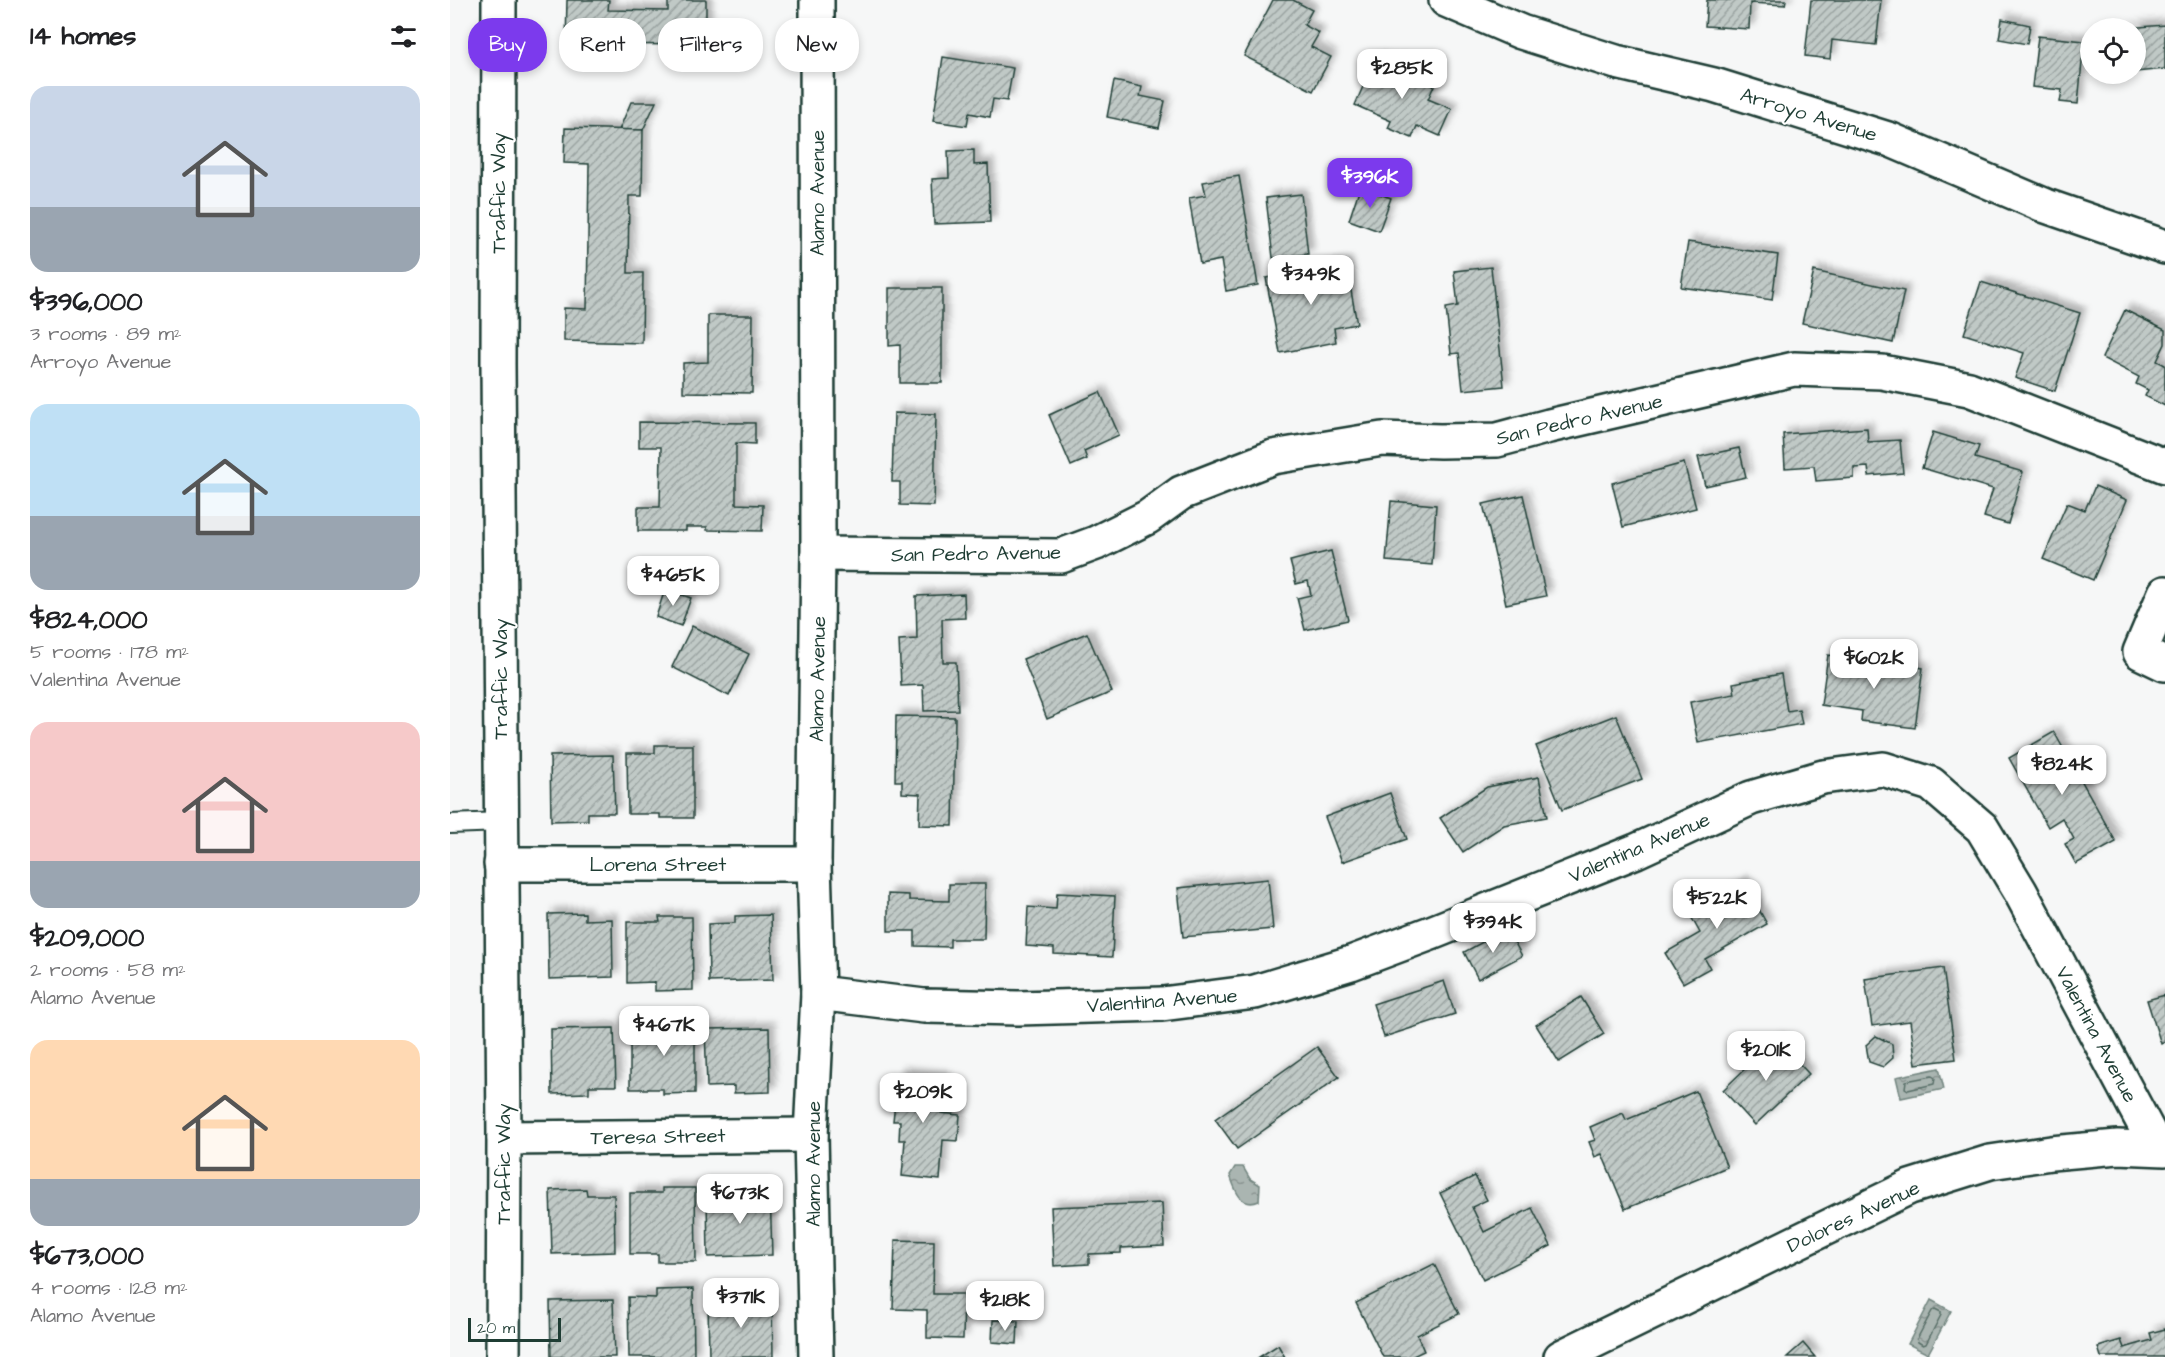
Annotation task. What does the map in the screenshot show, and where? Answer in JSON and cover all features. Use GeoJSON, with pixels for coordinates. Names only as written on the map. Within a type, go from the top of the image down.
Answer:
{"type":"FeatureCollection","features":[{"type":"Feature","properties":{"kind":"street","name":"Traffic Way"},"geometry":{"type":"LineString","coordinates":[[499,0],[498,375],[504,1138],[503,1357]]}},
{"type":"Feature","properties":{"kind":"street","name":"Alamo Avenue"},"geometry":{"type":"LineString","coordinates":[[816,0],[818,554],[814,864],[818,993],[811,1135],[816,1357]]}},
{"type":"Feature","properties":{"kind":"street","name":"Arroyo Avenue"},"geometry":{"type":"LineString","coordinates":[[1446,0],[1521,32],[1616,62],[1714,85],[1891,140],[2046,206],[2165,248]]}},
{"type":"Feature","properties":{"kind":"street","name":"San Pedro Avenue"},"geometry":{"type":"LineString","coordinates":[[818,554],[1061,556],[1096,543],[1148,517],[1181,493],[1273,457],[1382,439],[1497,440],[1794,369],[1882,372],[1969,389],[2165,466]]}},
{"type":"Feature","properties":{"kind":"street"},"geometry":{"type":"LineString","coordinates":[[2165,592],[2140,652],[2165,664]]}},
{"type":"Feature","properties":{"kind":"street","name":"Valentina Avenue"},"geometry":{"type":"LineString","coordinates":[[818,993],[924,1006],[1018,1008],[1162,1004],[1255,992],[1351,963],[1431,933],[1636,851],[1751,798],[1823,777],[1883,769],[1931,784],[1982,828],[2020,891],[2161,1149]]}},
{"type":"Feature","properties":{"kind":"street","name":"Lorena Street"},"geometry":{"type":"LineString","coordinates":[[501,864],[814,864]]}},
{"type":"Feature","properties":{"kind":"street","name":"Teresa Street"},"geometry":{"type":"LineString","coordinates":[[504,1138],[811,1135]]}},
{"type":"Feature","properties":{"kind":"street","name":"Dolores Avenue"},"geometry":{"type":"LineString","coordinates":[[1562,1357],[1910,1187],[1990,1162],[2051,1153],[2118,1147],[2161,1149]]}},
{"type":"Feature","properties":{"kind":"lane"},"geometry":{"type":"LineString","coordinates":[[450,824],[501,822]]}},
{"type":"Feature","properties":{"kind":"water"},"geometry":{"type":"Polygon","coordinates":[[[1939,1068],[1944,1089],[1901,1098],[1896,1077],[1939,1068]]]}},
{"type":"Feature","properties":{"kind":"water"},"geometry":{"type":"Polygon","coordinates":[[[1235,1167],[1243,1167],[1250,1179],[1260,1185],[1259,1201],[1248,1202],[1240,1197],[1230,1175],[1235,1167]]]}},
{"type":"Feature","properties":{"kind":"water"},"geometry":{"type":"Polygon","coordinates":[[[1931,1300],[1951,1311],[1928,1354],[1908,1344],[1931,1300]]]}},
{"type":"Feature","properties":{"kind":"building"},"geometry":{"type":"Polygon","coordinates":[[[567,0],[609,0],[608,10],[668,11],[668,0],[706,0],[706,18],[658,18],[658,45],[646,45],[646,18],[567,18],[567,0]]]}},
{"type":"Feature","properties":{"kind":"building"},"geometry":{"type":"Polygon","coordinates":[[[1273,0],[1293,0],[1312,10],[1304,25],[1319,33],[1311,47],[1331,57],[1313,91],[1244,56],[1273,0]]]}},
{"type":"Feature","properties":{"kind":"building"},"geometry":{"type":"Polygon","coordinates":[[[1707,0],[1786,0],[1785,5],[1750,3],[1749,29],[1705,26],[1707,0]]]}},
{"type":"Feature","properties":{"kind":"building"},"geometry":{"type":"Polygon","coordinates":[[[1811,0],[1881,0],[1876,45],[1832,40],[1830,59],[1805,56],[1811,0]]]}},
{"type":"Feature","properties":{"kind":"building"},"geometry":{"type":"Polygon","coordinates":[[[2002,19],[2030,25],[2027,44],[1999,39],[2002,19]]]}},
{"type":"Feature","properties":{"kind":"building"},"geometry":{"type":"Polygon","coordinates":[[[2165,25],[2165,69],[2146,71],[2146,26],[2165,25]]]}},
{"type":"Feature","properties":{"kind":"building"},"geometry":{"type":"Polygon","coordinates":[[[2038,36],[2080,41],[2078,104],[2060,102],[2062,90],[2032,87],[2038,36]]]}},
{"type":"Feature","properties":{"kind":"building"},"geometry":{"type":"Polygon","coordinates":[[[943,57],[1013,68],[1007,101],[993,99],[990,117],[969,113],[967,126],[933,121],[943,57]]]}},
{"type":"Feature","properties":{"kind":"building"},"geometry":{"type":"Polygon","coordinates":[[[1375,59],[1394,68],[1397,62],[1412,68],[1409,75],[1434,86],[1428,99],[1452,109],[1440,136],[1417,126],[1412,138],[1388,128],[1391,121],[1355,105],[1375,59]]]}},
{"type":"Feature","properties":{"kind":"building"},"geometry":{"type":"Polygon","coordinates":[[[1114,81],[1142,87],[1140,96],[1165,101],[1159,128],[1107,117],[1114,81]]]}},
{"type":"Feature","properties":{"kind":"building"},"geometry":{"type":"Polygon","coordinates":[[[631,102],[656,102],[643,130],[619,130],[631,102]]]}},
{"type":"Feature","properties":{"kind":"building"},"geometry":{"type":"Polygon","coordinates":[[[565,128],[643,130],[642,196],[629,196],[628,273],[643,273],[642,343],[564,341],[564,308],[587,309],[589,164],[564,163],[565,128]]]}},
{"type":"Feature","properties":{"kind":"building"},"geometry":{"type":"Polygon","coordinates":[[[974,150],[974,165],[988,164],[990,222],[934,224],[932,179],[949,178],[948,151],[974,150]]]}},
{"type":"Feature","properties":{"kind":"building"},"geometry":{"type":"Polygon","coordinates":[[[1239,176],[1258,285],[1226,291],[1221,260],[1200,264],[1189,198],[1206,195],[1203,182],[1239,176]]]}},
{"type":"Feature","properties":{"kind":"building"},"geometry":{"type":"Polygon","coordinates":[[[1360,187],[1391,198],[1379,231],[1349,220],[1360,187]]]}},
{"type":"Feature","properties":{"kind":"building"},"geometry":{"type":"Polygon","coordinates":[[[1301,194],[1308,254],[1273,258],[1266,198],[1301,194]]]}},
{"type":"Feature","properties":{"kind":"building"},"geometry":{"type":"Polygon","coordinates":[[[1688,242],[1778,255],[1772,300],[1681,287],[1688,242]]]}},
{"type":"Feature","properties":{"kind":"building"},"geometry":{"type":"Polygon","coordinates":[[[1346,263],[1357,324],[1334,328],[1336,342],[1280,353],[1266,278],[1346,263]]]}},
{"type":"Feature","properties":{"kind":"building"},"geometry":{"type":"Polygon","coordinates":[[[1491,267],[1504,386],[1463,390],[1459,353],[1451,354],[1446,308],[1458,306],[1454,271],[1491,267]]]}},
{"type":"Feature","properties":{"kind":"building"},"geometry":{"type":"Polygon","coordinates":[[[1814,271],[1904,291],[1893,343],[1802,323],[1814,271]]]}},
{"type":"Feature","properties":{"kind":"building"},"geometry":{"type":"Polygon","coordinates":[[[1981,282],[2080,313],[2055,391],[2015,378],[2024,353],[1964,334],[1981,282]]]}},
{"type":"Feature","properties":{"kind":"building"},"geometry":{"type":"Polygon","coordinates":[[[889,288],[942,288],[942,383],[900,383],[900,345],[889,346],[889,288]]]}},
{"type":"Feature","properties":{"kind":"building"},"geometry":{"type":"Polygon","coordinates":[[[2125,310],[2165,330],[2165,344],[2157,361],[2165,365],[2165,406],[2145,396],[2148,390],[2136,384],[2139,377],[2102,358],[2125,310]]]}},
{"type":"Feature","properties":{"kind":"building"},"geometry":{"type":"Polygon","coordinates":[[[708,315],[753,315],[752,393],[683,392],[683,363],[708,362],[708,315]]]}},
{"type":"Feature","properties":{"kind":"building"},"geometry":{"type":"Polygon","coordinates":[[[1100,392],[1119,435],[1084,451],[1087,459],[1071,466],[1049,415],[1100,392]]]}},
{"type":"Feature","properties":{"kind":"building"},"geometry":{"type":"Polygon","coordinates":[[[894,413],[936,414],[934,506],[900,505],[900,482],[892,482],[894,413]]]}},
{"type":"Feature","properties":{"kind":"building"},"geometry":{"type":"Polygon","coordinates":[[[639,422],[755,423],[755,444],[736,443],[736,504],[763,505],[762,531],[707,530],[707,527],[686,527],[686,531],[638,531],[638,507],[660,507],[661,447],[639,447],[639,422]]]}},
{"type":"Feature","properties":{"kind":"building"},"geometry":{"type":"Polygon","coordinates":[[[1867,428],[1868,442],[1900,440],[1903,473],[1869,476],[1868,467],[1854,468],[1854,478],[1816,481],[1814,466],[1785,468],[1783,434],[1867,428]]]}},
{"type":"Feature","properties":{"kind":"building"},"geometry":{"type":"Polygon","coordinates":[[[1933,432],[1979,446],[1975,458],[2023,472],[2008,524],[1984,517],[1993,489],[1922,468],[1933,432]]]}},
{"type":"Feature","properties":{"kind":"building"},"geometry":{"type":"Polygon","coordinates":[[[1739,448],[1746,477],[1705,486],[1698,457],[1739,448]]]}},
{"type":"Feature","properties":{"kind":"building"},"geometry":{"type":"Polygon","coordinates":[[[1684,463],[1696,508],[1623,527],[1612,483],[1684,463]]]}},
{"type":"Feature","properties":{"kind":"building"},"geometry":{"type":"Polygon","coordinates":[[[2095,486],[2127,500],[2093,580],[2043,559],[2067,503],[2085,510],[2095,486]]]}},
{"type":"Feature","properties":{"kind":"building"},"geometry":{"type":"Polygon","coordinates":[[[1523,495],[1546,596],[1506,604],[1483,504],[1523,495]]]}},
{"type":"Feature","properties":{"kind":"building"},"geometry":{"type":"Polygon","coordinates":[[[1391,501],[1436,505],[1432,565],[1386,561],[1391,501]]]}},
{"type":"Feature","properties":{"kind":"building"},"geometry":{"type":"Polygon","coordinates":[[[1331,551],[1348,620],[1305,630],[1297,598],[1311,595],[1308,581],[1296,584],[1290,561],[1331,551]]]}},
{"type":"Feature","properties":{"kind":"building"},"geometry":{"type":"Polygon","coordinates":[[[665,589],[691,598],[681,626],[656,617],[665,589]]]}},
{"type":"Feature","properties":{"kind":"building"},"geometry":{"type":"Polygon","coordinates":[[[964,594],[965,618],[942,619],[943,662],[956,662],[958,710],[924,711],[923,685],[901,686],[899,640],[917,639],[916,596],[964,594]]]}},
{"type":"Feature","properties":{"kind":"building"},"geometry":{"type":"Polygon","coordinates":[[[692,626],[749,654],[729,696],[672,667],[692,626]]]}},
{"type":"Feature","properties":{"kind":"building"},"geometry":{"type":"Polygon","coordinates":[[[1087,633],[1112,692],[1047,719],[1023,659],[1087,633]]]}},
{"type":"Feature","properties":{"kind":"building"},"geometry":{"type":"Polygon","coordinates":[[[1828,655],[1923,668],[1915,728],[1861,721],[1862,711],[1821,705],[1828,655]]]}},
{"type":"Feature","properties":{"kind":"building"},"geometry":{"type":"Polygon","coordinates":[[[1781,674],[1787,711],[1799,709],[1802,724],[1698,743],[1690,702],[1735,694],[1733,683],[1781,674]]]}},
{"type":"Feature","properties":{"kind":"building"},"geometry":{"type":"Polygon","coordinates":[[[1616,715],[1642,779],[1562,810],[1536,746],[1616,715]]]}},
{"type":"Feature","properties":{"kind":"building"},"geometry":{"type":"Polygon","coordinates":[[[896,716],[955,717],[953,826],[919,825],[920,794],[902,793],[902,781],[895,781],[896,716]]]}},
{"type":"Feature","properties":{"kind":"building"},"geometry":{"type":"Polygon","coordinates":[[[2054,732],[2116,842],[2076,864],[2065,844],[2074,839],[2062,818],[2048,827],[2009,758],[2054,732]]]}},
{"type":"Feature","properties":{"kind":"building"},"geometry":{"type":"Polygon","coordinates":[[[655,745],[693,745],[693,818],[660,818],[660,814],[628,814],[627,753],[655,753],[655,745]]]}},
{"type":"Feature","properties":{"kind":"building"},"geometry":{"type":"Polygon","coordinates":[[[613,755],[615,813],[588,813],[588,820],[551,821],[550,756],[613,755]]]}},
{"type":"Feature","properties":{"kind":"building"},"geometry":{"type":"Polygon","coordinates":[[[1539,777],[1547,817],[1504,825],[1463,852],[1440,818],[1487,787],[1539,777]]]}},
{"type":"Feature","properties":{"kind":"building"},"geometry":{"type":"Polygon","coordinates":[[[1390,793],[1407,839],[1342,862],[1325,817],[1390,793]]]}},
{"type":"Feature","properties":{"kind":"building"},"geometry":{"type":"Polygon","coordinates":[[[1268,879],[1273,929],[1183,937],[1178,888],[1268,879]]]}},
{"type":"Feature","properties":{"kind":"building"},"geometry":{"type":"Polygon","coordinates":[[[1743,881],[1767,924],[1705,959],[1710,968],[1683,983],[1665,953],[1700,933],[1689,913],[1743,881]]]}},
{"type":"Feature","properties":{"kind":"building"},"geometry":{"type":"Polygon","coordinates":[[[949,884],[985,884],[984,939],[950,939],[950,947],[915,946],[915,931],[888,931],[888,894],[909,895],[909,900],[949,901],[949,884]]]}},
{"type":"Feature","properties":{"kind":"building"},"geometry":{"type":"Polygon","coordinates":[[[1057,893],[1115,896],[1112,957],[1054,954],[1054,948],[1026,946],[1028,907],[1056,909],[1057,893]]]}},
{"type":"Feature","properties":{"kind":"building"},"geometry":{"type":"Polygon","coordinates":[[[585,913],[585,920],[612,919],[613,977],[549,979],[548,914],[585,913]]]}},
{"type":"Feature","properties":{"kind":"building"},"geometry":{"type":"Polygon","coordinates":[[[771,915],[773,980],[709,982],[708,924],[735,923],[735,916],[771,915]]]}},
{"type":"Feature","properties":{"kind":"building"},"geometry":{"type":"Polygon","coordinates":[[[659,917],[692,917],[693,990],[655,991],[655,982],[627,983],[627,922],[660,922],[659,917]]]}},
{"type":"Feature","properties":{"kind":"building"},"geometry":{"type":"Polygon","coordinates":[[[1507,929],[1522,956],[1478,979],[1464,952],[1507,929]]]}},
{"type":"Feature","properties":{"kind":"building"},"geometry":{"type":"Polygon","coordinates":[[[1943,968],[1956,1059],[1916,1064],[1910,1021],[1872,1026],[1865,979],[1943,968]]]}},
{"type":"Feature","properties":{"kind":"building"},"geometry":{"type":"Polygon","coordinates":[[[1444,981],[1455,1014],[1384,1037],[1373,1004],[1444,981]]]}},
{"type":"Feature","properties":{"kind":"building"},"geometry":{"type":"Polygon","coordinates":[[[2165,995],[2165,1042],[2161,1044],[2147,1000],[2165,995]]]}},
{"type":"Feature","properties":{"kind":"building"},"geometry":{"type":"Polygon","coordinates":[[[1581,997],[1604,1034],[1559,1062],[1536,1025],[1581,997]]]}},
{"type":"Feature","properties":{"kind":"building"},"geometry":{"type":"Polygon","coordinates":[[[657,1020],[695,1020],[695,1093],[663,1094],[663,1089],[630,1089],[630,1028],[657,1028],[657,1020]]]}},
{"type":"Feature","properties":{"kind":"building"},"geometry":{"type":"Polygon","coordinates":[[[614,1028],[616,1086],[589,1086],[589,1093],[552,1094],[551,1029],[614,1028]]]}},
{"type":"Feature","properties":{"kind":"building"},"geometry":{"type":"Polygon","coordinates":[[[769,1028],[770,1092],[734,1093],[734,1086],[707,1087],[705,1029],[769,1028]]]}},
{"type":"Feature","properties":{"kind":"building"},"geometry":{"type":"Polygon","coordinates":[[[1876,1036],[1892,1044],[1893,1058],[1883,1067],[1869,1062],[1866,1045],[1876,1036]]]}},
{"type":"Feature","properties":{"kind":"building"},"geometry":{"type":"Polygon","coordinates":[[[1776,1039],[1809,1074],[1755,1125],[1723,1090],[1776,1039]]]}},
{"type":"Feature","properties":{"kind":"building"},"geometry":{"type":"Polygon","coordinates":[[[1317,1047],[1339,1077],[1237,1149],[1215,1119],[1317,1047]]]}},
{"type":"Feature","properties":{"kind":"building"},"geometry":{"type":"Polygon","coordinates":[[[898,1073],[944,1077],[941,1113],[960,1115],[958,1141],[943,1140],[940,1180],[902,1176],[905,1140],[899,1140],[900,1121],[893,1121],[898,1073]]]}},
{"type":"Feature","properties":{"kind":"building"},"geometry":{"type":"Polygon","coordinates":[[[1696,1091],[1727,1167],[1625,1209],[1602,1154],[1595,1157],[1589,1142],[1595,1140],[1590,1127],[1623,1113],[1626,1120],[1696,1091]]]}},
{"type":"Feature","properties":{"kind":"building"},"geometry":{"type":"Polygon","coordinates":[[[1475,1176],[1487,1200],[1472,1207],[1484,1232],[1532,1208],[1551,1246],[1483,1280],[1440,1193],[1475,1176]]]}},
{"type":"Feature","properties":{"kind":"building"},"geometry":{"type":"Polygon","coordinates":[[[662,1188],[695,1188],[696,1262],[658,1262],[658,1254],[630,1254],[630,1193],[662,1193],[662,1188]]]}},
{"type":"Feature","properties":{"kind":"building"},"geometry":{"type":"Polygon","coordinates":[[[586,1189],[587,1195],[614,1195],[615,1252],[552,1254],[550,1190],[586,1189]]]}},
{"type":"Feature","properties":{"kind":"building"},"geometry":{"type":"Polygon","coordinates":[[[734,1191],[770,1191],[772,1255],[708,1257],[707,1199],[734,1198],[734,1191]]]}},
{"type":"Feature","properties":{"kind":"building"},"geometry":{"type":"Polygon","coordinates":[[[1162,1203],[1164,1246],[1121,1248],[1121,1253],[1089,1254],[1089,1264],[1054,1266],[1051,1207],[1162,1203]]]}},
{"type":"Feature","properties":{"kind":"building"},"geometry":{"type":"Polygon","coordinates":[[[895,1240],[934,1241],[933,1294],[964,1294],[963,1339],[927,1338],[927,1310],[893,1309],[895,1240]]]}},
{"type":"Feature","properties":{"kind":"building"},"geometry":{"type":"Polygon","coordinates":[[[1434,1264],[1459,1314],[1417,1335],[1424,1351],[1411,1357],[1383,1357],[1356,1303],[1434,1264]]]}},
{"type":"Feature","properties":{"kind":"building"},"geometry":{"type":"Polygon","coordinates":[[[693,1289],[694,1357],[629,1357],[628,1297],[656,1298],[656,1290],[693,1289]]]}},
{"type":"Feature","properties":{"kind":"building"},"geometry":{"type":"Polygon","coordinates":[[[613,1300],[615,1357],[551,1357],[550,1301],[613,1300]]]}},
{"type":"Feature","properties":{"kind":"building"},"geometry":{"type":"Polygon","coordinates":[[[772,1301],[773,1357],[709,1357],[708,1302],[772,1301]]]}},
{"type":"Feature","properties":{"kind":"building"},"geometry":{"type":"Polygon","coordinates":[[[993,1320],[1018,1321],[1017,1344],[992,1342],[993,1320]]]}},
{"type":"Feature","properties":{"kind":"building"},"geometry":{"type":"Polygon","coordinates":[[[2165,1329],[2165,1357],[2101,1357],[2098,1347],[2121,1340],[2124,1348],[2152,1340],[2150,1333],[2165,1329]]]}},
{"type":"Feature","properties":{"kind":"building"},"geometry":{"type":"Polygon","coordinates":[[[1803,1343],[1815,1357],[1787,1357],[1803,1343]]]}},
{"type":"Feature","properties":{"kind":"building"},"geometry":{"type":"Polygon","coordinates":[[[1278,1345],[1285,1357],[1259,1357],[1278,1345]]]}}]}
